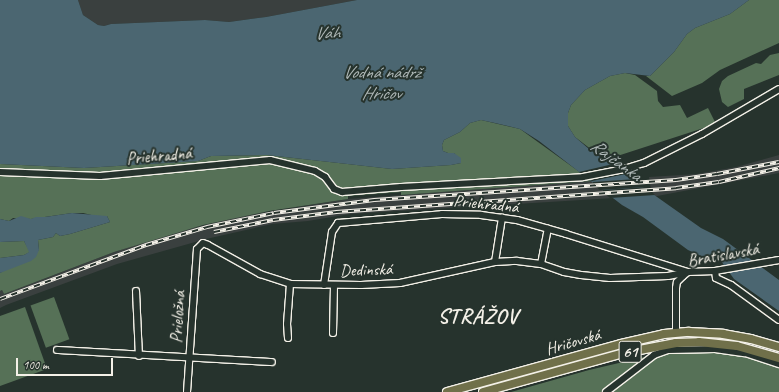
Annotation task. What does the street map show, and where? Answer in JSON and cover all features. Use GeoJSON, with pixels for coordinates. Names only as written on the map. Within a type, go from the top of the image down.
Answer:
{"type":"FeatureCollection","features":[{"type":"Feature","properties":{"kind":"main road","name":"Hričovská"},"geometry":{"type":"LineString","coordinates":[[448,392],[621,344],[676,333],[723,334],[751,339],[779,347]]}},
{"type":"Feature","properties":{"kind":"main road","name":"Hričovská"},"geometry":{"type":"LineString","coordinates":[[483,392],[624,353],[676,343],[699,342],[737,346],[779,358]]}},
{"type":"Feature","properties":{"kind":"street","name":"Priehradná"},"geometry":{"type":"LineString","coordinates":[[0,172],[100,176],[270,160],[315,171],[325,177],[336,190],[342,192],[400,187],[583,177],[624,169],[668,151],[779,89]]}},
{"type":"Feature","properties":{"kind":"street","name":"Priehradná"},"geometry":{"type":"LineString","coordinates":[[324,285],[332,232],[340,222],[442,214],[471,214],[502,218],[548,229],[688,272]]}},
{"type":"Feature","properties":{"kind":"street"},"geometry":{"type":"LineString","coordinates":[[495,262],[502,218]]}},
{"type":"Feature","properties":{"kind":"street"},"geometry":{"type":"LineString","coordinates":[[542,264],[548,229]]}},
{"type":"Feature","properties":{"kind":"street","name":"Dedinská"},"geometry":{"type":"LineString","coordinates":[[199,245],[208,244],[260,274],[290,284],[334,285],[400,283],[495,262],[517,261],[542,264],[564,272],[610,278],[668,276],[688,272]]}},
{"type":"Feature","properties":{"kind":"street","name":"Prieložná"},"geometry":{"type":"LineString","coordinates":[[187,392],[197,249],[199,245]]}},
{"type":"Feature","properties":{"kind":"street","name":"Bratislavská"},"geometry":{"type":"LineString","coordinates":[[676,333],[676,288],[679,279],[688,272],[718,270],[779,260]]}},
{"type":"Feature","properties":{"kind":"street"},"geometry":{"type":"LineString","coordinates":[[718,270],[716,278],[731,285],[779,320]]}},
{"type":"Feature","properties":{"kind":"street"},"geometry":{"type":"LineString","coordinates":[[288,338],[287,324],[290,284]]}},
{"type":"Feature","properties":{"kind":"street"},"geometry":{"type":"LineString","coordinates":[[333,333],[334,285]]}},
{"type":"Feature","properties":{"kind":"street"},"geometry":{"type":"LineString","coordinates":[[136,291],[139,356]]}},
{"type":"Feature","properties":{"kind":"street"},"geometry":{"type":"LineString","coordinates":[[606,392],[654,355],[668,350],[715,349],[745,353],[779,364]]}},
{"type":"Feature","properties":{"kind":"street"},"geometry":{"type":"LineString","coordinates":[[57,350],[139,356],[272,362]]}},
{"type":"Feature","properties":{"kind":"shaded area"},"geometry":{"type":"Polygon","coordinates":[[[78,0],[357,0],[266,17],[229,22],[205,20],[111,24],[104,26],[98,25],[83,15],[78,0]]]}},
{"type":"Feature","properties":{"kind":"shaded area"},"geometry":{"type":"Polygon","coordinates":[[[779,155],[779,173],[652,197],[649,177],[697,174],[736,167],[779,155]]]}},
{"type":"Feature","properties":{"kind":"shaded area"},"geometry":{"type":"Polygon","coordinates":[[[592,181],[614,198],[350,214],[308,221],[272,224],[206,239],[117,264],[0,308],[0,291],[2,290],[4,294],[114,252],[169,234],[237,217],[348,199],[592,181]]]}},
{"type":"Feature","properties":{"kind":"green space"},"geometry":{"type":"Polygon","coordinates":[[[749,0],[779,0],[779,43],[720,70],[702,83],[672,96],[646,76],[650,76],[674,52],[687,34],[695,28],[730,14],[749,0]]]}},
{"type":"Feature","properties":{"kind":"green space"},"geometry":{"type":"Polygon","coordinates":[[[779,53],[779,75],[744,89],[744,99],[728,107],[722,102],[719,89],[722,81],[728,76],[756,63],[761,64],[770,55],[779,53]]]}},
{"type":"Feature","properties":{"kind":"green space"},"geometry":{"type":"Polygon","coordinates":[[[625,73],[635,75],[657,91],[658,101],[663,107],[680,105],[687,118],[708,108],[716,124],[605,160],[575,137],[568,126],[568,113],[571,105],[585,90],[610,76],[625,73]]]}},
{"type":"Feature","properties":{"kind":"green space"},"geometry":{"type":"Polygon","coordinates":[[[481,120],[520,129],[592,181],[401,195],[401,192],[348,196],[348,199],[269,211],[203,225],[114,252],[4,294],[2,290],[0,291],[0,273],[39,250],[38,240],[53,237],[56,233],[60,236],[70,234],[110,222],[107,216],[100,217],[83,213],[72,213],[31,219],[13,218],[9,221],[0,219],[0,164],[84,168],[198,161],[211,156],[267,155],[392,169],[451,165],[461,163],[454,153],[443,151],[442,145],[444,140],[460,132],[470,123],[481,120]]]}},
{"type":"Feature","properties":{"kind":"green space"},"geometry":{"type":"Polygon","coordinates":[[[24,241],[30,252],[24,255],[0,258],[0,242],[24,241]]]}},
{"type":"Feature","properties":{"kind":"green space"},"geometry":{"type":"Polygon","coordinates":[[[54,297],[69,339],[46,348],[31,306],[54,297]]]}},
{"type":"Feature","properties":{"kind":"green space"},"geometry":{"type":"Polygon","coordinates":[[[25,307],[47,369],[0,386],[0,316],[25,307]]]}},
{"type":"Feature","properties":{"kind":"green space"},"geometry":{"type":"Polygon","coordinates":[[[717,351],[747,358],[779,357],[779,392],[511,392],[589,370],[666,352],[717,351]]]}},
{"type":"Feature","properties":{"kind":"water","name":"Vodná nádrž Hričov"},"geometry":{"type":"Polygon","coordinates":[[[0,0],[78,0],[83,15],[98,25],[104,26],[111,24],[205,20],[229,22],[266,17],[357,0],[749,0],[730,14],[695,28],[687,34],[674,52],[650,76],[625,73],[610,76],[585,90],[571,105],[568,113],[568,126],[575,137],[589,149],[701,228],[723,239],[779,280],[779,311],[734,279],[721,261],[715,257],[701,256],[688,250],[643,217],[622,205],[539,141],[520,129],[481,120],[470,123],[460,132],[444,140],[442,145],[443,151],[454,153],[461,158],[461,163],[451,165],[392,169],[267,155],[211,156],[198,161],[84,168],[0,164],[0,0]]]}},
{"type":"Feature","properties":{"kind":"water"},"geometry":{"type":"Polygon","coordinates":[[[72,213],[107,216],[110,222],[70,234],[60,236],[56,233],[53,237],[38,240],[39,250],[36,257],[31,261],[0,273],[0,258],[24,255],[29,252],[24,241],[0,242],[0,219],[9,221],[21,216],[31,219],[36,217],[72,213]]]}},
{"type":"Feature","properties":{"kind":"pier"},"geometry":{"type":"Polygon","coordinates":[[[613,164],[626,174],[592,181],[579,172],[613,164]]]}},
{"type":"Feature","properties":{"kind":"pier"},"geometry":{"type":"Polygon","coordinates":[[[636,179],[646,187],[600,190],[593,184],[593,182],[636,179]]]}},
{"type":"Feature","properties":{"kind":"pier"},"geometry":{"type":"Polygon","coordinates":[[[647,187],[655,195],[610,198],[603,192],[603,190],[647,187]]]}},
{"type":"Feature","properties":{"kind":"railway"},"geometry":{"type":"LineString","coordinates":[[0,299],[146,245],[207,227],[274,213],[374,200],[676,180],[779,162]]}},
{"type":"Feature","properties":{"kind":"railway"},"geometry":{"type":"LineString","coordinates":[[214,232],[273,220],[336,212],[676,188],[719,182],[779,168]]}},
{"type":"Feature","properties":{"kind":"district","name":"STRÁŽOV"},"geometry":{"type":"Point","coordinates":[478,316]}},
{"type":"Feature","properties":{"kind":"water label","name":"Váh"},"geometry":{"type":"Point","coordinates":[327,33]}},
{"type":"Feature","properties":{"kind":"water label","name":"Rajčanka"},"geometry":{"type":"Point","coordinates":[616,160]}}]}
